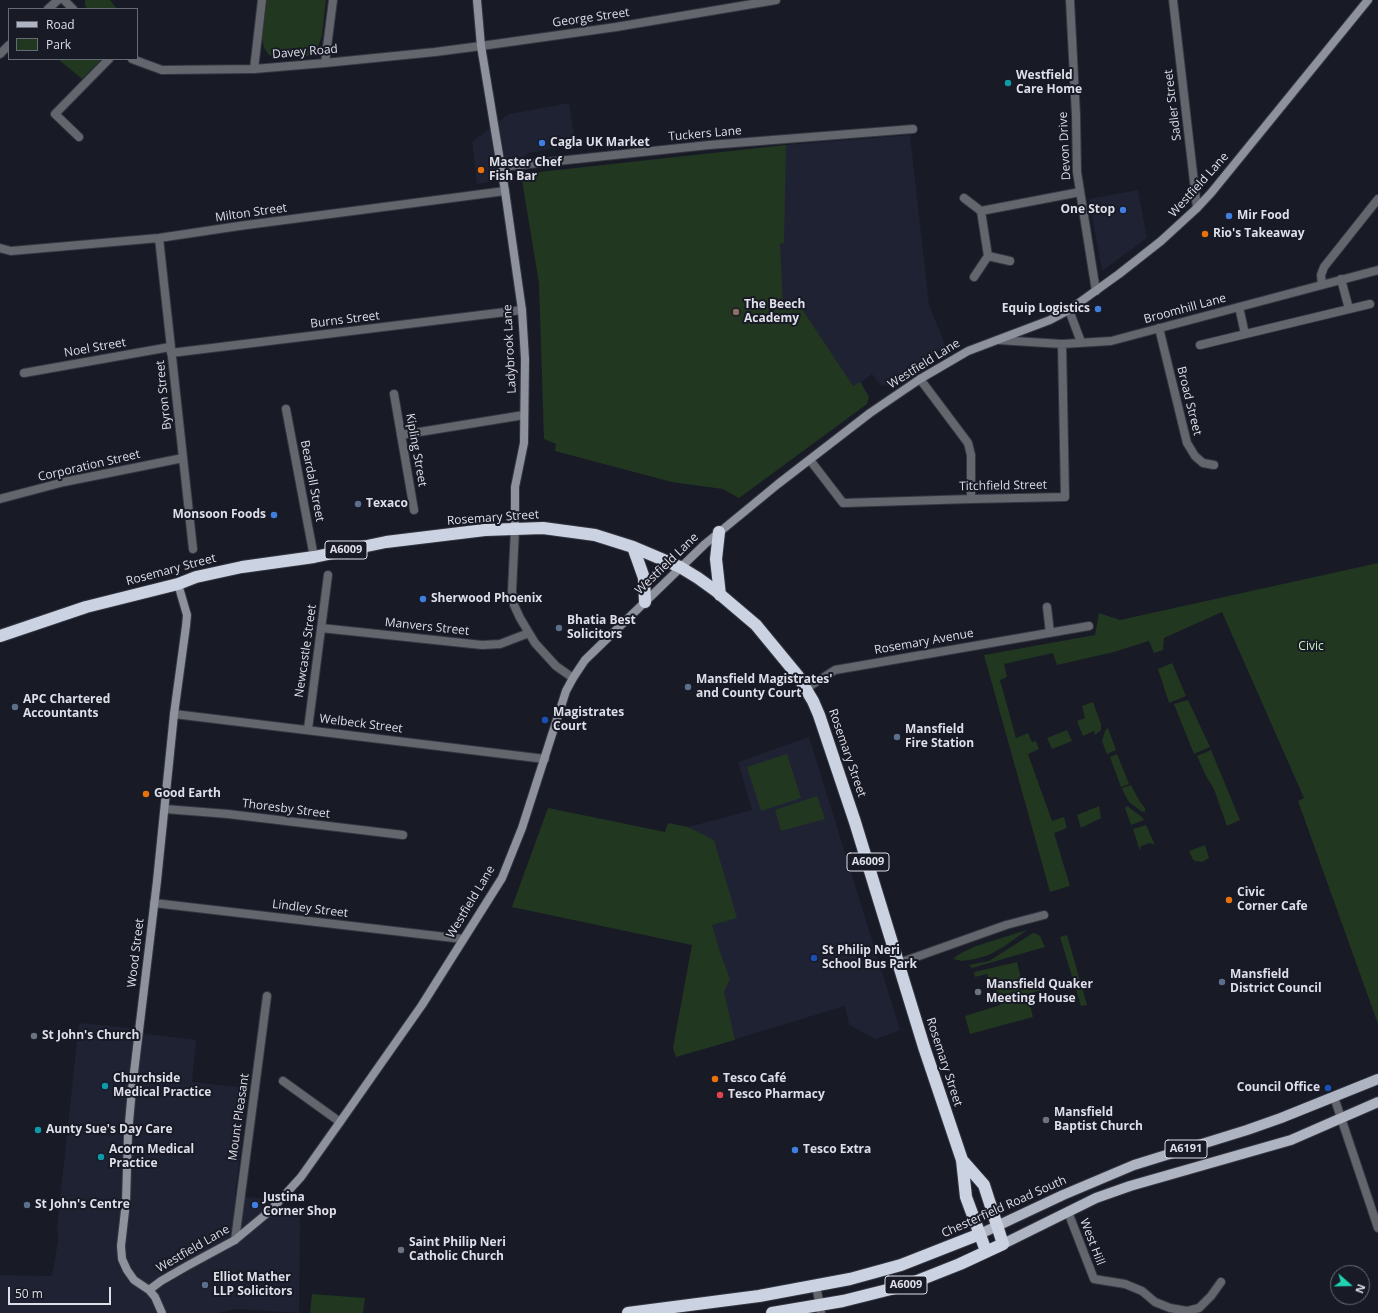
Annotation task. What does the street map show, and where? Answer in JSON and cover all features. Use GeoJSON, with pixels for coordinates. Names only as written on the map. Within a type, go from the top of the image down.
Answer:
{"type":"FeatureCollection","features":[{"type":"Feature","properties":{"kind":"highway","name":"Rosemary Street"},"geometry":{"type":"LineString","coordinates":[[0,636],[86,607],[178,584],[196,577],[242,567],[314,557],[386,542],[485,530],[543,528],[595,535],[633,547],[680,567],[698,578],[756,625],[807,688],[819,715],[848,800],[924,1047],[962,1160],[966,1197],[986,1251]]}},
{"type":"Feature","properties":{"kind":"highway"},"geometry":{"type":"LineString","coordinates":[[719,532],[716,559],[720,595]]}},
{"type":"Feature","properties":{"kind":"highway"},"geometry":{"type":"LineString","coordinates":[[633,547],[644,578],[645,602]]}},
{"type":"Feature","properties":{"kind":"highway","name":"Rosemary Street"},"geometry":{"type":"LineString","coordinates":[[962,1160],[984,1185],[1003,1244]]}},
{"type":"Feature","properties":{"kind":"highway","name":"Chesterfield Road South"},"geometry":{"type":"LineString","coordinates":[[628,1313],[759,1296],[850,1279],[900,1265],[980,1234]]}},
{"type":"Feature","properties":{"kind":"highway","name":"A6009"},"geometry":{"type":"LineString","coordinates":[[772,1313],[821,1309],[907,1285],[960,1264],[1003,1244]]}},
{"type":"Feature","properties":{"kind":"main road","name":"Chesterfield Road South"},"geometry":{"type":"LineString","coordinates":[[980,1234],[1134,1165],[1247,1130],[1378,1079]]}},
{"type":"Feature","properties":{"kind":"main road","name":"A6191"},"geometry":{"type":"LineString","coordinates":[[1003,1244],[1096,1198],[1130,1186],[1291,1140],[1378,1102]]}},
{"type":"Feature","properties":{"kind":"street"},"geometry":{"type":"LineString","coordinates":[[49,8],[58,0]]}},
{"type":"Feature","properties":{"kind":"street"},"geometry":{"type":"LineString","coordinates":[[64,0],[72,8]]}},
{"type":"Feature","properties":{"kind":"street"},"geometry":{"type":"LineString","coordinates":[[254,69],[262,0]]}},
{"type":"Feature","properties":{"kind":"street"},"geometry":{"type":"LineString","coordinates":[[325,63],[333,0]]}},
{"type":"Feature","properties":{"kind":"street","name":"Ladybrook Lane"},"geometry":{"type":"LineString","coordinates":[[477,0],[481,46],[505,191],[522,310],[525,359],[524,443],[515,487],[515,529],[512,590],[514,605],[520,618],[536,643],[556,666],[573,678]]}},
{"type":"Feature","properties":{"kind":"street","name":"George Street"},"geometry":{"type":"LineString","coordinates":[[481,46],[616,27],[776,0]]}},
{"type":"Feature","properties":{"kind":"street","name":"Devon Drive"},"geometry":{"type":"LineString","coordinates":[[1070,0],[1076,115],[1077,172],[1096,290]]}},
{"type":"Feature","properties":{"kind":"street","name":"Sadler Street"},"geometry":{"type":"LineString","coordinates":[[1173,0],[1197,208]]}},
{"type":"Feature","properties":{"kind":"street","name":"Westfield Lane"},"geometry":{"type":"LineString","coordinates":[[149,1290],[160,1281],[235,1240],[281,1200],[301,1177],[422,1004],[502,878],[522,828],[566,691],[585,660],[680,567],[719,532],[870,413],[920,379],[968,351],[1050,320],[1069,310],[1161,242],[1197,208],[1368,0]]}},
{"type":"Feature","properties":{"kind":"street"},"geometry":{"type":"LineString","coordinates":[[0,54],[8,46]]}},
{"type":"Feature","properties":{"kind":"street","name":"Davey Road"},"geometry":{"type":"LineString","coordinates":[[135,60],[162,70],[254,69],[435,52],[481,46]]}},
{"type":"Feature","properties":{"kind":"street"},"geometry":{"type":"LineString","coordinates":[[79,137],[55,114],[108,60]]}},
{"type":"Feature","properties":{"kind":"street","name":"Tuckers Lane"},"geometry":{"type":"LineString","coordinates":[[500,167],[709,146],[913,129]]}},
{"type":"Feature","properties":{"kind":"street","name":"Milton Street"},"geometry":{"type":"LineString","coordinates":[[0,248],[11,251],[158,238],[505,191]]}},
{"type":"Feature","properties":{"kind":"street"},"geometry":{"type":"LineString","coordinates":[[981,211],[1080,192]]}},
{"type":"Feature","properties":{"kind":"street"},"geometry":{"type":"LineString","coordinates":[[964,198],[981,211],[988,256],[974,277]]}},
{"type":"Feature","properties":{"kind":"street"},"geometry":{"type":"LineString","coordinates":[[1322,284],[1321,275],[1324,267],[1378,199]]}},
{"type":"Feature","properties":{"kind":"street","name":"Byron Street"},"geometry":{"type":"LineString","coordinates":[[158,238],[193,549]]}},
{"type":"Feature","properties":{"kind":"street"},"geometry":{"type":"LineString","coordinates":[[988,256],[1010,261]]}},
{"type":"Feature","properties":{"kind":"street","name":"Broomhill Lane"},"geometry":{"type":"LineString","coordinates":[[995,340],[1062,344],[1111,341],[1378,270]]}},
{"type":"Feature","properties":{"kind":"street"},"geometry":{"type":"LineString","coordinates":[[1341,279],[1349,309]]}},
{"type":"Feature","properties":{"kind":"street"},"geometry":{"type":"LineString","coordinates":[[1200,345],[1370,304]]}},
{"type":"Feature","properties":{"kind":"street"},"geometry":{"type":"LineString","coordinates":[[1239,307],[1245,334]]}},
{"type":"Feature","properties":{"kind":"street","name":"Burns Street"},"geometry":{"type":"LineString","coordinates":[[171,350],[522,310]]}},
{"type":"Feature","properties":{"kind":"street"},"geometry":{"type":"LineString","coordinates":[[1069,310],[1081,342]]}},
{"type":"Feature","properties":{"kind":"street","name":"Broad Street"},"geometry":{"type":"LineString","coordinates":[[1159,328],[1187,443],[1195,456],[1203,463],[1214,465]]}},
{"type":"Feature","properties":{"kind":"street","name":"Titchfield Street"},"geometry":{"type":"LineString","coordinates":[[810,460],[843,503],[1065,497],[1062,344]]}},
{"type":"Feature","properties":{"kind":"street","name":"Noel Street"},"geometry":{"type":"LineString","coordinates":[[24,373],[171,350]]}},
{"type":"Feature","properties":{"kind":"street"},"geometry":{"type":"LineString","coordinates":[[920,379],[968,443],[971,455],[971,499]]}},
{"type":"Feature","properties":{"kind":"street","name":"Kipling Street"},"geometry":{"type":"LineString","coordinates":[[394,394],[414,510]]}},
{"type":"Feature","properties":{"kind":"street","name":"Beardall Street"},"geometry":{"type":"LineString","coordinates":[[286,409],[314,557]]}},
{"type":"Feature","properties":{"kind":"street"},"geometry":{"type":"LineString","coordinates":[[401,435],[524,415]]}},
{"type":"Feature","properties":{"kind":"street","name":"Corporation Street"},"geometry":{"type":"LineString","coordinates":[[0,499],[64,482],[183,458]]}},
{"type":"Feature","properties":{"kind":"street","name":"Newcastle Street"},"geometry":{"type":"LineString","coordinates":[[308,729],[328,575]]}},
{"type":"Feature","properties":{"kind":"street","name":"Wood Street"},"geometry":{"type":"LineString","coordinates":[[162,1313],[155,1296],[134,1280],[127,1270],[122,1259],[121,1246],[126,1202],[132,1089],[165,809],[174,714],[186,626],[186,615],[178,584]]}},
{"type":"Feature","properties":{"kind":"street"},"geometry":{"type":"LineString","coordinates":[[1047,607],[1050,633]]}},
{"type":"Feature","properties":{"kind":"street","name":"Rosemary Avenue"},"geometry":{"type":"LineString","coordinates":[[807,688],[835,670],[1089,626]]}},
{"type":"Feature","properties":{"kind":"street","name":"Manvers Street"},"geometry":{"type":"LineString","coordinates":[[321,628],[482,645],[500,644],[529,633]]}},
{"type":"Feature","properties":{"kind":"street","name":"Welbeck Street"},"geometry":{"type":"LineString","coordinates":[[174,714],[308,729],[545,759]]}},
{"type":"Feature","properties":{"kind":"street","name":"Thoresby Street"},"geometry":{"type":"LineString","coordinates":[[165,809],[228,814],[403,835]]}},
{"type":"Feature","properties":{"kind":"street","name":"Lindley Street"},"geometry":{"type":"LineString","coordinates":[[154,903],[463,939]]}},
{"type":"Feature","properties":{"kind":"street"},"geometry":{"type":"LineString","coordinates":[[899,963],[1006,924],[1044,915]]}},
{"type":"Feature","properties":{"kind":"street","name":"Mount Pleasant"},"geometry":{"type":"LineString","coordinates":[[235,1240],[267,996]]}},
{"type":"Feature","properties":{"kind":"street"},"geometry":{"type":"LineString","coordinates":[[283,1081],[340,1122]]}},
{"type":"Feature","properties":{"kind":"street"},"geometry":{"type":"LineString","coordinates":[[1334,1097],[1378,1228]]}},
{"type":"Feature","properties":{"kind":"street","name":"West Hill"},"geometry":{"type":"LineString","coordinates":[[1068,1212],[1094,1279],[1125,1284],[1142,1292],[1155,1302],[1170,1308],[1187,1311],[1199,1308],[1211,1296],[1221,1282]]}},
{"type":"Feature","properties":{"kind":"street"},"geometry":{"type":"LineString","coordinates":[[816,1285],[821,1309]]}},
{"type":"Feature","properties":{"kind":"shaded area"},"geometry":{"type":"Polygon","coordinates":[[[569,103],[574,136],[561,139],[563,147],[529,153],[489,182],[477,184],[472,142],[509,114],[569,103]]]}},
{"type":"Feature","properties":{"kind":"shaded area","name":"The Beech Academy"},"geometry":{"type":"Polygon","coordinates":[[[910,135],[929,305],[946,347],[887,386],[880,385],[872,374],[861,382],[869,397],[867,404],[739,498],[723,489],[672,482],[555,451],[556,444],[544,439],[539,283],[521,174],[786,145],[910,135]]]}},
{"type":"Feature","properties":{"kind":"shaded area"},"geometry":{"type":"Polygon","coordinates":[[[1138,190],[1147,238],[1102,271],[1089,199],[1138,190]]]}},
{"type":"Feature","properties":{"kind":"shaded area"},"geometry":{"type":"Polygon","coordinates":[[[809,737],[900,1030],[876,1039],[849,1025],[845,1006],[676,1057],[673,1048],[692,945],[512,907],[548,808],[665,832],[668,823],[688,827],[752,810],[738,762],[809,737]]]}},
{"type":"Feature","properties":{"kind":"shaded area"},"geometry":{"type":"Polygon","coordinates":[[[79,1023],[130,1028],[129,1032],[196,1040],[192,1082],[248,1088],[235,1196],[270,1199],[300,1218],[299,1313],[236,1309],[219,1313],[0,1313],[0,1275],[52,1276],[58,1241],[57,1227],[79,1023]]]}},
{"type":"Feature","properties":{"kind":"green space"},"geometry":{"type":"Polygon","coordinates":[[[85,0],[110,0],[116,8],[86,8],[85,0]]]}},
{"type":"Feature","properties":{"kind":"green space"},"geometry":{"type":"Polygon","coordinates":[[[267,0],[326,0],[322,35],[318,47],[312,54],[305,57],[277,58],[269,55],[264,48],[262,39],[267,0]]]}},
{"type":"Feature","properties":{"kind":"green space"},"geometry":{"type":"Polygon","coordinates":[[[59,60],[101,60],[82,79],[59,60]]]}},
{"type":"Feature","properties":{"kind":"green space","name":"The Beech Academy"},"geometry":{"type":"Polygon","coordinates":[[[786,145],[784,243],[780,244],[783,303],[798,303],[853,386],[860,382],[869,397],[867,404],[739,498],[723,489],[672,482],[555,451],[556,444],[544,439],[539,283],[521,174],[786,145]]]}},
{"type":"Feature","properties":{"kind":"green space","name":"Civic"},"geometry":{"type":"Polygon","coordinates":[[[1378,563],[1378,1024],[1298,801],[1304,798],[1222,612],[1164,638],[1163,650],[1154,653],[1149,641],[1114,652],[1057,665],[1053,653],[1004,664],[1007,677],[1000,680],[1016,738],[1028,733],[1032,742],[1036,741],[1039,749],[1028,754],[1052,821],[1064,817],[1067,828],[1054,833],[1070,886],[1050,892],[984,655],[1095,635],[1099,613],[1120,620],[1378,563]]]}},
{"type":"Feature","properties":{"kind":"green space"},"geometry":{"type":"Polygon","coordinates":[[[1172,663],[1186,696],[1169,703],[1158,669],[1172,663]]]}},
{"type":"Feature","properties":{"kind":"green space"},"geometry":{"type":"Polygon","coordinates":[[[1188,700],[1210,747],[1194,754],[1174,704],[1188,700]]]}},
{"type":"Feature","properties":{"kind":"green space"},"geometry":{"type":"Polygon","coordinates":[[[1093,702],[1101,724],[1101,730],[1095,735],[1094,731],[1083,736],[1077,721],[1085,718],[1082,706],[1093,702]]]}},
{"type":"Feature","properties":{"kind":"green space"},"geometry":{"type":"Polygon","coordinates":[[[1108,728],[1116,750],[1107,754],[1102,741],[1105,731],[1108,728]]]}},
{"type":"Feature","properties":{"kind":"green space"},"geometry":{"type":"Polygon","coordinates":[[[1067,730],[1072,741],[1052,749],[1047,738],[1067,730]]]}},
{"type":"Feature","properties":{"kind":"green space"},"geometry":{"type":"Polygon","coordinates":[[[1211,750],[1240,820],[1227,826],[1214,789],[1197,756],[1211,750]]]}},
{"type":"Feature","properties":{"kind":"green space"},"geometry":{"type":"Polygon","coordinates":[[[787,754],[801,798],[761,811],[747,767],[787,754]]]}},
{"type":"Feature","properties":{"kind":"green space"},"geometry":{"type":"Polygon","coordinates":[[[1117,754],[1129,784],[1121,787],[1110,757],[1117,754]]]}},
{"type":"Feature","properties":{"kind":"green space"},"geometry":{"type":"Polygon","coordinates":[[[1131,785],[1145,808],[1145,812],[1141,811],[1129,802],[1125,795],[1122,788],[1131,785]]]}},
{"type":"Feature","properties":{"kind":"green space"},"geometry":{"type":"Polygon","coordinates":[[[817,796],[825,819],[781,831],[775,810],[817,796]]]}},
{"type":"Feature","properties":{"kind":"green space"},"geometry":{"type":"Polygon","coordinates":[[[1099,806],[1101,818],[1081,828],[1077,815],[1099,806]]]}},
{"type":"Feature","properties":{"kind":"green space"},"geometry":{"type":"Polygon","coordinates":[[[1127,806],[1144,820],[1131,825],[1125,808],[1127,806]]]}},
{"type":"Feature","properties":{"kind":"green space"},"geometry":{"type":"Polygon","coordinates":[[[548,808],[665,832],[668,823],[688,827],[714,840],[737,918],[712,925],[730,979],[724,992],[735,1040],[676,1057],[673,1048],[692,945],[512,907],[548,808]]]}},
{"type":"Feature","properties":{"kind":"green space"},"geometry":{"type":"Polygon","coordinates":[[[1146,825],[1155,845],[1150,843],[1141,846],[1140,851],[1133,829],[1146,825]]]}},
{"type":"Feature","properties":{"kind":"green space"},"geometry":{"type":"Polygon","coordinates":[[[1205,845],[1209,858],[1202,862],[1195,861],[1189,851],[1205,845]]]}},
{"type":"Feature","properties":{"kind":"green space"},"geometry":{"type":"Polygon","coordinates":[[[1027,930],[1005,946],[989,955],[962,961],[953,959],[961,953],[976,946],[1027,930]]]}},
{"type":"Feature","properties":{"kind":"green space"},"geometry":{"type":"Polygon","coordinates":[[[1033,933],[1040,936],[1045,947],[972,968],[969,965],[989,961],[1033,933]]]}},
{"type":"Feature","properties":{"kind":"green space"},"geometry":{"type":"Polygon","coordinates":[[[1067,935],[1087,1005],[1081,1006],[1060,937],[1067,935]]]}},
{"type":"Feature","properties":{"kind":"green space"},"geometry":{"type":"Polygon","coordinates":[[[1017,962],[1023,987],[1040,983],[1042,990],[1027,994],[1033,1017],[970,1034],[965,1016],[1000,1005],[995,986],[991,987],[987,974],[975,977],[974,972],[1017,962]]]}},
{"type":"Feature","properties":{"kind":"green space"},"geometry":{"type":"Polygon","coordinates":[[[312,1294],[365,1298],[363,1313],[310,1313],[312,1294]]]}},
{"type":"Feature","properties":{"kind":"place","name":"Westfield Care Home"},"geometry":{"type":"Point","coordinates":[1008,83]}},
{"type":"Feature","properties":{"kind":"place","name":"Cagla UK Market"},"geometry":{"type":"Point","coordinates":[542,143]}},
{"type":"Feature","properties":{"kind":"place","name":"Master Chef Fish Bar"},"geometry":{"type":"Point","coordinates":[481,170]}},
{"type":"Feature","properties":{"kind":"place","name":"One Stop"},"geometry":{"type":"Point","coordinates":[1123,210]}},
{"type":"Feature","properties":{"kind":"place","name":"Mir Food"},"geometry":{"type":"Point","coordinates":[1229,216]}},
{"type":"Feature","properties":{"kind":"place","name":"Rio's Takeaway"},"geometry":{"type":"Point","coordinates":[1205,234]}},
{"type":"Feature","properties":{"kind":"place","name":"Equip Logistics"},"geometry":{"type":"Point","coordinates":[1098,309]}},
{"type":"Feature","properties":{"kind":"place","name":"The Beech Academy"},"geometry":{"type":"Point","coordinates":[736,312]}},
{"type":"Feature","properties":{"kind":"place","name":"Texaco"},"geometry":{"type":"Point","coordinates":[358,504]}},
{"type":"Feature","properties":{"kind":"place","name":"Monsoon Foods"},"geometry":{"type":"Point","coordinates":[274,515]}},
{"type":"Feature","properties":{"kind":"place","name":"Sherwood Phoenix"},"geometry":{"type":"Point","coordinates":[423,599]}},
{"type":"Feature","properties":{"kind":"place","name":"Bhatia Best Solicitors"},"geometry":{"type":"Point","coordinates":[559,628]}},
{"type":"Feature","properties":{"kind":"place","name":"Mansfield Magistrates' and County Court"},"geometry":{"type":"Point","coordinates":[688,687]}},
{"type":"Feature","properties":{"kind":"place","name":"APC Chartered Accountants"},"geometry":{"type":"Point","coordinates":[15,707]}},
{"type":"Feature","properties":{"kind":"place","name":"Magistrates Court"},"geometry":{"type":"Point","coordinates":[545,720]}},
{"type":"Feature","properties":{"kind":"place","name":"Mansfield Fire Station"},"geometry":{"type":"Point","coordinates":[897,737]}},
{"type":"Feature","properties":{"kind":"place","name":"Good Earth"},"geometry":{"type":"Point","coordinates":[146,794]}},
{"type":"Feature","properties":{"kind":"place","name":"Civic Corner Cafe"},"geometry":{"type":"Point","coordinates":[1229,900]}},
{"type":"Feature","properties":{"kind":"place","name":"St Philip Neri School Bus Park"},"geometry":{"type":"Point","coordinates":[814,958]}},
{"type":"Feature","properties":{"kind":"place","name":"Mansfield District Council"},"geometry":{"type":"Point","coordinates":[1222,982]}},
{"type":"Feature","properties":{"kind":"place","name":"Mansfield Quaker Meeting House"},"geometry":{"type":"Point","coordinates":[978,992]}},
{"type":"Feature","properties":{"kind":"place","name":"St John's Church"},"geometry":{"type":"Point","coordinates":[34,1036]}},
{"type":"Feature","properties":{"kind":"place","name":"Tesco Café"},"geometry":{"type":"Point","coordinates":[715,1079]}},
{"type":"Feature","properties":{"kind":"place","name":"Churchside Medical Practice"},"geometry":{"type":"Point","coordinates":[105,1086]}},
{"type":"Feature","properties":{"kind":"place","name":"Council Office"},"geometry":{"type":"Point","coordinates":[1328,1088]}},
{"type":"Feature","properties":{"kind":"place","name":"Tesco Pharmacy"},"geometry":{"type":"Point","coordinates":[720,1095]}},
{"type":"Feature","properties":{"kind":"place","name":"Mansfield Baptist Church"},"geometry":{"type":"Point","coordinates":[1046,1120]}},
{"type":"Feature","properties":{"kind":"place","name":"Aunty Sue's Day Care"},"geometry":{"type":"Point","coordinates":[38,1130]}},
{"type":"Feature","properties":{"kind":"place","name":"Tesco Extra"},"geometry":{"type":"Point","coordinates":[795,1150]}},
{"type":"Feature","properties":{"kind":"place","name":"Acorn Medical Practice"},"geometry":{"type":"Point","coordinates":[101,1157]}},
{"type":"Feature","properties":{"kind":"place","name":"St John's Centre"},"geometry":{"type":"Point","coordinates":[27,1205]}},
{"type":"Feature","properties":{"kind":"place","name":"Justina Corner Shop"},"geometry":{"type":"Point","coordinates":[255,1205]}},
{"type":"Feature","properties":{"kind":"place","name":"Saint Philip Neri Catholic Church"},"geometry":{"type":"Point","coordinates":[401,1250]}},
{"type":"Feature","properties":{"kind":"place","name":"Elliot Mather LLP Solicitors"},"geometry":{"type":"Point","coordinates":[205,1285]}}]}
